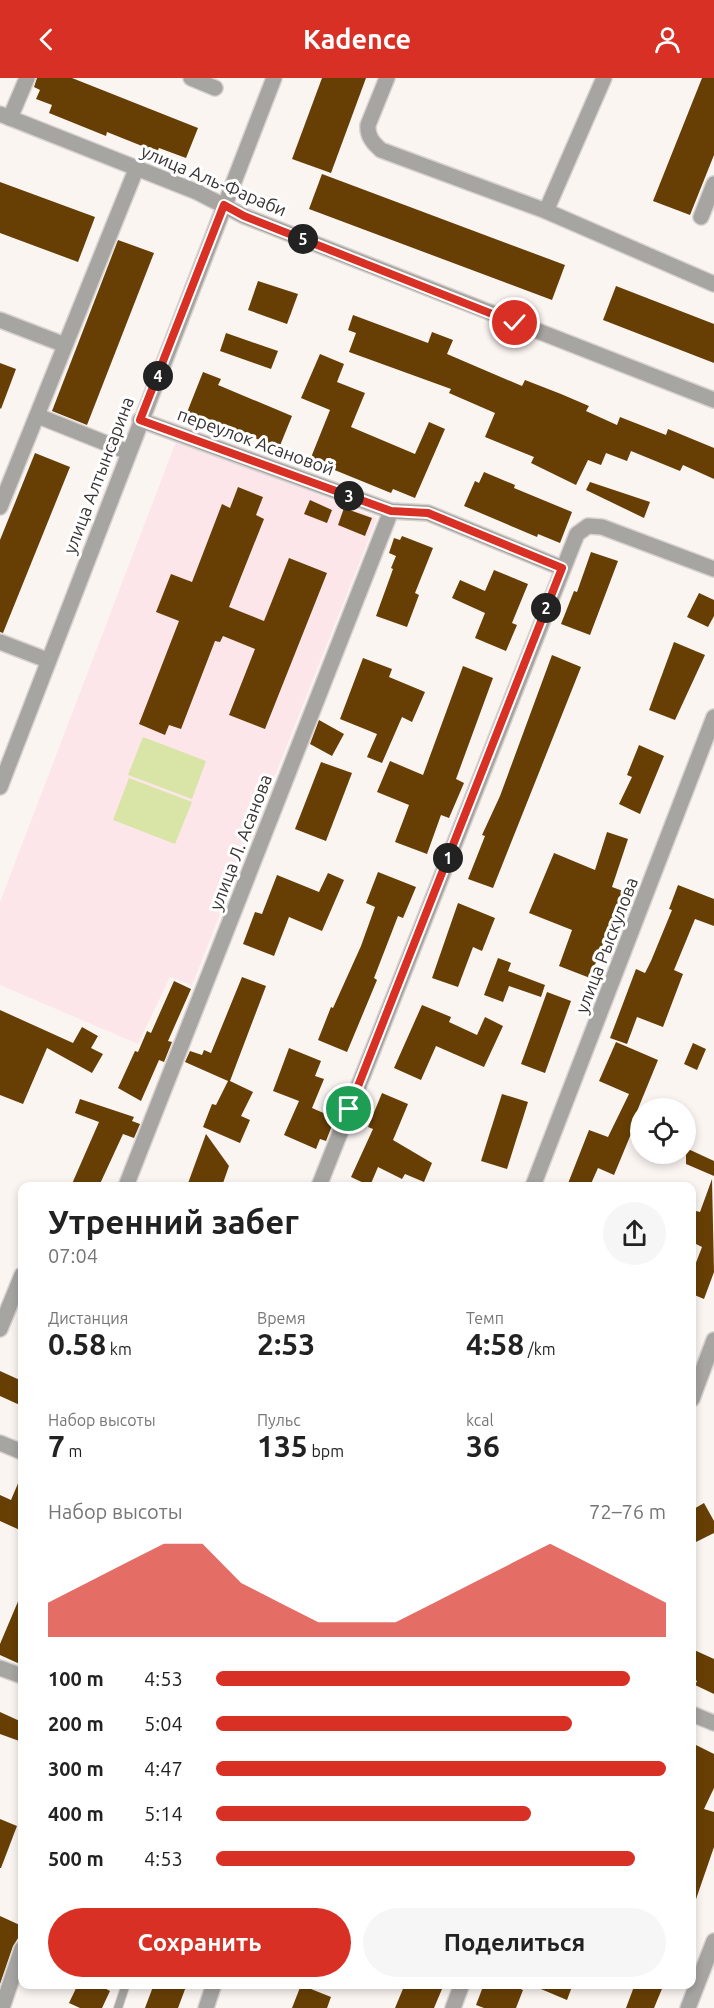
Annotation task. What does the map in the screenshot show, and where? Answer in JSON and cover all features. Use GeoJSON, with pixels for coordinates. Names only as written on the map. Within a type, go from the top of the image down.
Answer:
{"type":"FeatureCollection","features":[{"type":"Feature","properties":{"kind":"street"},"geometry":{"type":"LineString","coordinates":[[5,116],[27,78]]}},
{"type":"Feature","properties":{"kind":"street"},"geometry":{"type":"LineString","coordinates":[[191,78],[215,88]]}},
{"type":"Feature","properties":{"kind":"street","name":"улица Алтынсарина"},"geometry":{"type":"LineString","coordinates":[[0,787],[47,660],[274,78]]}},
{"type":"Feature","properties":{"kind":"street"},"geometry":{"type":"LineString","coordinates":[[387,78],[367,132],[381,150],[546,211],[714,284]]}},
{"type":"Feature","properties":{"kind":"street"},"geometry":{"type":"LineString","coordinates":[[546,211],[603,78]]}},
{"type":"Feature","properties":{"kind":"street","name":"улица Аль-Фараби"},"geometry":{"type":"LineString","coordinates":[[5,116],[137,167],[244,216],[714,400]]}},
{"type":"Feature","properties":{"kind":"street"},"geometry":{"type":"LineString","coordinates":[[0,507],[137,167]]}},
{"type":"Feature","properties":{"kind":"street"},"geometry":{"type":"LineString","coordinates":[[701,217],[714,184]]}},
{"type":"Feature","properties":{"kind":"street"},"geometry":{"type":"LineString","coordinates":[[0,320],[65,345]]}},
{"type":"Feature","properties":{"kind":"street"},"geometry":{"type":"LineString","coordinates":[[38,416],[128,452]]}},
{"type":"Feature","properties":{"kind":"street","name":"переулок Асановой"},"geometry":{"type":"LineString","coordinates":[[140,420],[391,511],[428,513],[562,568]]}},
{"type":"Feature","properties":{"kind":"street","name":"улица Л. Асанова"},"geometry":{"type":"LineString","coordinates":[[128,1182],[391,511]]}},
{"type":"Feature","properties":{"kind":"street"},"geometry":{"type":"LineString","coordinates":[[321,1182],[577,534],[588,526],[602,527],[714,569]]}},
{"type":"Feature","properties":{"kind":"street"},"geometry":{"type":"LineString","coordinates":[[0,642],[47,660]]}},
{"type":"Feature","properties":{"kind":"street","name":"улица Рыскулова"},"geometry":{"type":"LineString","coordinates":[[535,1182],[714,717]]}},
{"type":"Feature","properties":{"kind":"street"},"geometry":{"type":"LineString","coordinates":[[0,1329],[18,1285]]}},
{"type":"Feature","properties":{"kind":"street"},"geometry":{"type":"LineString","coordinates":[[696,1388],[714,1340]]}},
{"type":"Feature","properties":{"kind":"street"},"geometry":{"type":"LineString","coordinates":[[0,1443],[18,1450]]}},
{"type":"Feature","properties":{"kind":"street"},"geometry":{"type":"LineString","coordinates":[[0,1668],[18,1675]]}},
{"type":"Feature","properties":{"kind":"street"},"geometry":{"type":"LineString","coordinates":[[696,1715],[714,1722]]}},
{"type":"Feature","properties":{"kind":"street"},"geometry":{"type":"LineString","coordinates":[[696,1987],[714,1941]]}},
{"type":"Feature","properties":{"kind":"street"},"geometry":{"type":"LineString","coordinates":[[2,2008],[18,1961]]}},
{"type":"Feature","properties":{"kind":"street"},"geometry":{"type":"LineString","coordinates":[[206,2008],[212,1989]]}},
{"type":"Feature","properties":{"kind":"street"},"geometry":{"type":"LineString","coordinates":[[453,2008],[460,1989]]}},
{"type":"Feature","properties":{"kind":"street"},"geometry":{"type":"LineString","coordinates":[[688,2008],[695,1989]]}},
{"type":"Feature","properties":{"kind":"lane"},"geometry":{"type":"LineString","coordinates":[[118,2008],[124,1989]]}},
{"type":"Feature","properties":{"kind":"shaded area"},"geometry":{"type":"Polygon","coordinates":[[[177,439],[377,518],[192,985],[170,977],[138,1044],[0,985],[0,902],[177,439]]]}},
{"type":"Feature","properties":{"kind":"green space"},"geometry":{"type":"Polygon","coordinates":[[[143,737],[206,761],[192,799],[128,775],[143,737]]]}},
{"type":"Feature","properties":{"kind":"green space"},"geometry":{"type":"Polygon","coordinates":[[[129,778],[192,802],[175,844],[113,820],[129,778]]]}},
{"type":"Feature","properties":{"kind":"building"},"geometry":{"type":"Polygon","coordinates":[[[37,78],[72,78],[198,128],[186,158],[159,148],[157,152],[107,132],[106,136],[49,113],[52,105],[36,99],[40,90],[34,87],[37,78]]]}},
{"type":"Feature","properties":{"kind":"building"},"geometry":{"type":"Polygon","coordinates":[[[322,78],[366,78],[331,173],[292,159],[322,78]]]}},
{"type":"Feature","properties":{"kind":"building"},"geometry":{"type":"Polygon","coordinates":[[[702,78],[714,78],[714,155],[690,215],[653,201],[702,78]]]}},
{"type":"Feature","properties":{"kind":"building"},"geometry":{"type":"Polygon","coordinates":[[[322,174],[565,265],[552,300],[309,209],[322,174]]]}},
{"type":"Feature","properties":{"kind":"building"},"geometry":{"type":"Polygon","coordinates":[[[0,182],[95,217],[78,262],[0,233],[0,182]]]}},
{"type":"Feature","properties":{"kind":"building"},"geometry":{"type":"Polygon","coordinates":[[[118,240],[154,253],[87,425],[52,411],[118,240]]]}},
{"type":"Feature","properties":{"kind":"building"},"geometry":{"type":"Polygon","coordinates":[[[258,281],[298,294],[287,324],[248,310],[258,281]]]}},
{"type":"Feature","properties":{"kind":"building"},"geometry":{"type":"Polygon","coordinates":[[[616,286],[714,324],[714,363],[603,320],[616,286]]]}},
{"type":"Feature","properties":{"kind":"building"},"geometry":{"type":"Polygon","coordinates":[[[353,315],[428,343],[432,332],[453,340],[447,354],[522,386],[525,380],[561,394],[589,406],[586,411],[617,425],[620,417],[666,435],[668,429],[714,448],[714,479],[683,465],[680,471],[631,451],[627,461],[606,453],[601,465],[588,460],[576,485],[531,463],[534,457],[485,437],[495,413],[449,393],[451,389],[349,352],[356,333],[348,330],[353,315]]]}},
{"type":"Feature","properties":{"kind":"building"},"geometry":{"type":"Polygon","coordinates":[[[226,333],[278,351],[271,369],[220,351],[226,333]]]}},
{"type":"Feature","properties":{"kind":"building"},"geometry":{"type":"Polygon","coordinates":[[[320,354],[344,364],[337,382],[365,393],[351,427],[415,454],[429,422],[445,429],[415,498],[393,489],[391,493],[310,460],[330,410],[301,398],[320,354]]]}},
{"type":"Feature","properties":{"kind":"building"},"geometry":{"type":"Polygon","coordinates":[[[0,363],[16,369],[1,409],[0,408],[0,363]]]}},
{"type":"Feature","properties":{"kind":"building"},"geometry":{"type":"Polygon","coordinates":[[[203,372],[221,379],[218,385],[292,416],[279,448],[206,418],[202,427],[184,420],[203,372]]]}},
{"type":"Feature","properties":{"kind":"building"},"geometry":{"type":"Polygon","coordinates":[[[35,453],[70,467],[3,633],[0,632],[0,540],[35,453]]]}},
{"type":"Feature","properties":{"kind":"building"},"geometry":{"type":"Polygon","coordinates":[[[484,472],[515,485],[514,488],[572,512],[560,543],[538,534],[537,537],[464,506],[475,481],[479,483],[484,472]]]}},
{"type":"Feature","properties":{"kind":"building"},"geometry":{"type":"Polygon","coordinates":[[[590,482],[650,502],[644,518],[586,490],[590,482]]]}},
{"type":"Feature","properties":{"kind":"building"},"geometry":{"type":"Polygon","coordinates":[[[238,487],[263,497],[256,515],[264,519],[229,607],[264,621],[289,558],[327,573],[265,729],[229,715],[255,649],[223,636],[220,642],[215,641],[181,729],[169,725],[165,735],[139,724],[179,621],[156,612],[171,574],[192,582],[222,504],[230,508],[238,487]]]}},
{"type":"Feature","properties":{"kind":"building"},"geometry":{"type":"Polygon","coordinates":[[[310,500],[332,510],[327,523],[304,514],[310,500]]]}},
{"type":"Feature","properties":{"kind":"building"},"geometry":{"type":"Polygon","coordinates":[[[344,508],[372,518],[365,536],[338,525],[344,508]]]}},
{"type":"Feature","properties":{"kind":"building"},"geometry":{"type":"Polygon","coordinates":[[[402,536],[433,548],[415,593],[419,595],[407,627],[376,616],[396,556],[389,553],[394,538],[400,540],[402,536]]]}},
{"type":"Feature","properties":{"kind":"building"},"geometry":{"type":"Polygon","coordinates":[[[591,552],[618,561],[590,635],[561,624],[574,591],[577,592],[591,552]]]}},
{"type":"Feature","properties":{"kind":"building"},"geometry":{"type":"Polygon","coordinates":[[[494,570],[528,584],[512,623],[517,625],[506,651],[475,638],[485,613],[452,598],[460,580],[485,591],[494,570]]]}},
{"type":"Feature","properties":{"kind":"building"},"geometry":{"type":"Polygon","coordinates":[[[699,593],[714,600],[714,616],[708,627],[687,617],[699,593]]]}},
{"type":"Feature","properties":{"kind":"building"},"geometry":{"type":"Polygon","coordinates":[[[674,642],[705,655],[675,720],[649,710],[674,642]]]}},
{"type":"Feature","properties":{"kind":"building"},"geometry":{"type":"Polygon","coordinates":[[[552,655],[581,667],[493,888],[468,879],[485,836],[482,835],[500,796],[552,655]]]}},
{"type":"Feature","properties":{"kind":"building"},"geometry":{"type":"Polygon","coordinates":[[[363,658],[392,669],[389,677],[425,692],[412,722],[402,717],[382,763],[367,757],[377,734],[340,719],[363,658]]]}},
{"type":"Feature","properties":{"kind":"building"},"geometry":{"type":"Polygon","coordinates":[[[463,666],[493,678],[456,779],[464,783],[449,818],[441,815],[427,854],[395,842],[409,805],[377,792],[390,761],[423,775],[463,666]]]}},
{"type":"Feature","properties":{"kind":"building"},"geometry":{"type":"Polygon","coordinates":[[[319,720],[344,734],[332,756],[310,744],[319,720]]]}},
{"type":"Feature","properties":{"kind":"building"},"geometry":{"type":"Polygon","coordinates":[[[639,745],[664,756],[640,814],[619,804],[632,777],[627,775],[639,745]]]}},
{"type":"Feature","properties":{"kind":"building"},"geometry":{"type":"Polygon","coordinates":[[[321,762],[352,773],[326,841],[295,829],[321,762]]]}},
{"type":"Feature","properties":{"kind":"building"},"geometry":{"type":"Polygon","coordinates":[[[607,832],[628,839],[612,887],[623,891],[590,978],[559,966],[572,930],[529,913],[554,853],[595,870],[607,832]]]}},
{"type":"Feature","properties":{"kind":"building"},"geometry":{"type":"Polygon","coordinates":[[[378,872],[416,887],[403,918],[398,916],[374,978],[377,980],[347,1052],[318,1040],[331,1007],[333,1008],[361,946],[375,907],[366,903],[378,872]]]}},
{"type":"Feature","properties":{"kind":"building"},"geometry":{"type":"Polygon","coordinates":[[[328,873],[344,880],[322,931],[289,917],[274,956],[243,944],[255,912],[262,914],[277,875],[319,892],[328,873]]]}},
{"type":"Feature","properties":{"kind":"building"},"geometry":{"type":"Polygon","coordinates":[[[678,885],[714,899],[714,926],[695,919],[674,970],[683,974],[663,1027],[637,1017],[627,1044],[610,1038],[636,969],[645,973],[651,961],[672,910],[669,909],[678,885]]]}},
{"type":"Feature","properties":{"kind":"building"},"geometry":{"type":"Polygon","coordinates":[[[458,903],[495,918],[482,951],[473,947],[458,987],[432,978],[458,903]]]}},
{"type":"Feature","properties":{"kind":"building"},"geometry":{"type":"Polygon","coordinates":[[[498,958],[511,963],[508,971],[545,985],[541,997],[509,986],[503,1002],[484,995],[498,958]]]}},
{"type":"Feature","properties":{"kind":"building"},"geometry":{"type":"Polygon","coordinates":[[[242,977],[266,986],[230,1081],[253,1092],[241,1116],[250,1120],[240,1143],[203,1127],[212,1104],[216,1105],[228,1081],[185,1062],[190,1051],[202,1055],[204,1050],[211,1053],[242,977]]]}},
{"type":"Feature","properties":{"kind":"building"},"geometry":{"type":"Polygon","coordinates":[[[174,981],[191,989],[168,1041],[172,1042],[164,1062],[159,1060],[141,1101],[118,1088],[147,1031],[151,1033],[174,981]]]}},
{"type":"Feature","properties":{"kind":"building"},"geometry":{"type":"Polygon","coordinates":[[[547,992],[571,1001],[545,1073],[521,1064],[547,992]]]}},
{"type":"Feature","properties":{"kind":"building"},"geometry":{"type":"Polygon","coordinates":[[[422,1005],[451,1017],[449,1022],[477,1035],[485,1017],[503,1026],[484,1067],[436,1046],[421,1080],[394,1068],[422,1005]]]}},
{"type":"Feature","properties":{"kind":"building"},"geometry":{"type":"Polygon","coordinates":[[[0,1010],[73,1043],[82,1027],[98,1036],[91,1048],[103,1054],[92,1073],[47,1048],[23,1104],[0,1095],[0,1010]]]}},
{"type":"Feature","properties":{"kind":"building"},"geometry":{"type":"Polygon","coordinates":[[[616,1042],[658,1060],[642,1098],[630,1098],[630,1136],[614,1175],[598,1168],[592,1182],[569,1182],[589,1130],[608,1137],[629,1094],[599,1081],[616,1042]]]}},
{"type":"Feature","properties":{"kind":"building"},"geometry":{"type":"Polygon","coordinates":[[[693,1043],[706,1049],[697,1070],[684,1064],[693,1043]]]}},
{"type":"Feature","properties":{"kind":"building"},"geometry":{"type":"Polygon","coordinates":[[[289,1048],[321,1061],[315,1076],[324,1079],[312,1108],[335,1118],[326,1141],[320,1139],[316,1149],[284,1135],[299,1101],[273,1091],[289,1048]]]}},
{"type":"Feature","properties":{"kind":"building"},"geometry":{"type":"Polygon","coordinates":[[[382,1093],[408,1104],[393,1140],[432,1163],[424,1182],[405,1174],[402,1179],[378,1167],[372,1182],[362,1182],[351,1177],[373,1129],[368,1127],[382,1093]]]}},
{"type":"Feature","properties":{"kind":"building"},"geometry":{"type":"Polygon","coordinates":[[[502,1094],[528,1102],[507,1169],[481,1161],[502,1094]]]}},
{"type":"Feature","properties":{"kind":"building"},"geometry":{"type":"Polygon","coordinates":[[[80,1099],[134,1117],[132,1121],[140,1124],[134,1138],[123,1134],[101,1182],[73,1182],[99,1122],[75,1113],[80,1099]]]}},
{"type":"Feature","properties":{"kind":"building"},"geometry":{"type":"Polygon","coordinates":[[[206,1134],[229,1166],[223,1182],[188,1182],[206,1134]]]}},
{"type":"Feature","properties":{"kind":"building"},"geometry":{"type":"Polygon","coordinates":[[[696,1153],[714,1161],[714,1176],[686,1164],[696,1164],[696,1153]]]}},
{"type":"Feature","properties":{"kind":"building"},"geometry":{"type":"Polygon","coordinates":[[[712,1179],[714,1272],[704,1299],[696,1296],[696,1263],[702,1247],[696,1244],[696,1211],[700,1212],[712,1179]]]}},
{"type":"Feature","properties":{"kind":"building"},"geometry":{"type":"Polygon","coordinates":[[[0,1371],[18,1379],[18,1404],[0,1396],[0,1371]]]}},
{"type":"Feature","properties":{"kind":"building"},"geometry":{"type":"Polygon","coordinates":[[[18,1483],[18,1529],[0,1521],[0,1495],[11,1500],[18,1483]]]}},
{"type":"Feature","properties":{"kind":"building"},"geometry":{"type":"Polygon","coordinates":[[[704,1503],[714,1521],[714,1533],[696,1542],[696,1508],[704,1503]]]}},
{"type":"Feature","properties":{"kind":"building"},"geometry":{"type":"Polygon","coordinates":[[[18,1601],[18,1663],[0,1655],[0,1644],[18,1601]]]}},
{"type":"Feature","properties":{"kind":"building"},"geometry":{"type":"Polygon","coordinates":[[[696,1651],[714,1659],[714,1694],[696,1685],[696,1651]]]}},
{"type":"Feature","properties":{"kind":"building"},"geometry":{"type":"Polygon","coordinates":[[[0,1712],[18,1720],[18,1741],[0,1734],[0,1712]]]}},
{"type":"Feature","properties":{"kind":"building"},"geometry":{"type":"Polygon","coordinates":[[[696,1745],[714,1754],[714,1788],[704,1809],[714,1812],[714,1847],[696,1899],[696,1745]]]}},
{"type":"Feature","properties":{"kind":"building"},"geometry":{"type":"Polygon","coordinates":[[[0,1819],[17,1826],[1,1868],[0,1868],[0,1819]]]}},
{"type":"Feature","properties":{"kind":"building"},"geometry":{"type":"Polygon","coordinates":[[[0,1916],[18,1924],[18,1938],[13,1946],[0,1984],[0,1916]]]}},
{"type":"Feature","properties":{"kind":"building"},"geometry":{"type":"Polygon","coordinates":[[[76,1989],[110,1991],[102,2008],[80,2008],[69,2003],[76,1989]]]}},
{"type":"Feature","properties":{"kind":"building"},"geometry":{"type":"Polygon","coordinates":[[[152,1989],[185,1989],[178,2008],[145,2008],[152,1989]]]}},
{"type":"Feature","properties":{"kind":"building"},"geometry":{"type":"Polygon","coordinates":[[[299,1989],[311,1989],[331,1997],[327,2008],[292,2008],[299,1989]]]}},
{"type":"Feature","properties":{"kind":"building"},"geometry":{"type":"Polygon","coordinates":[[[403,1989],[442,1989],[434,2008],[395,2008],[403,1989]]]}},
{"type":"Feature","properties":{"kind":"building"},"geometry":{"type":"Polygon","coordinates":[[[482,1989],[523,1990],[516,2008],[484,2008],[476,2005],[482,1989]]]}},
{"type":"Feature","properties":{"kind":"building"},"geometry":{"type":"Polygon","coordinates":[[[541,1989],[571,1989],[567,2000],[541,1989]]]}},
{"type":"Feature","properties":{"kind":"building"},"geometry":{"type":"Polygon","coordinates":[[[633,1989],[662,1989],[654,2008],[626,2008],[633,1989]]]}},
{"type":"Feature","properties":{"kind":"route"},"geometry":{"type":"LineString","coordinates":[[349,1109],[562,568],[428,513],[391,511],[140,420],[224,205],[244,216],[515,323]]}}]}
